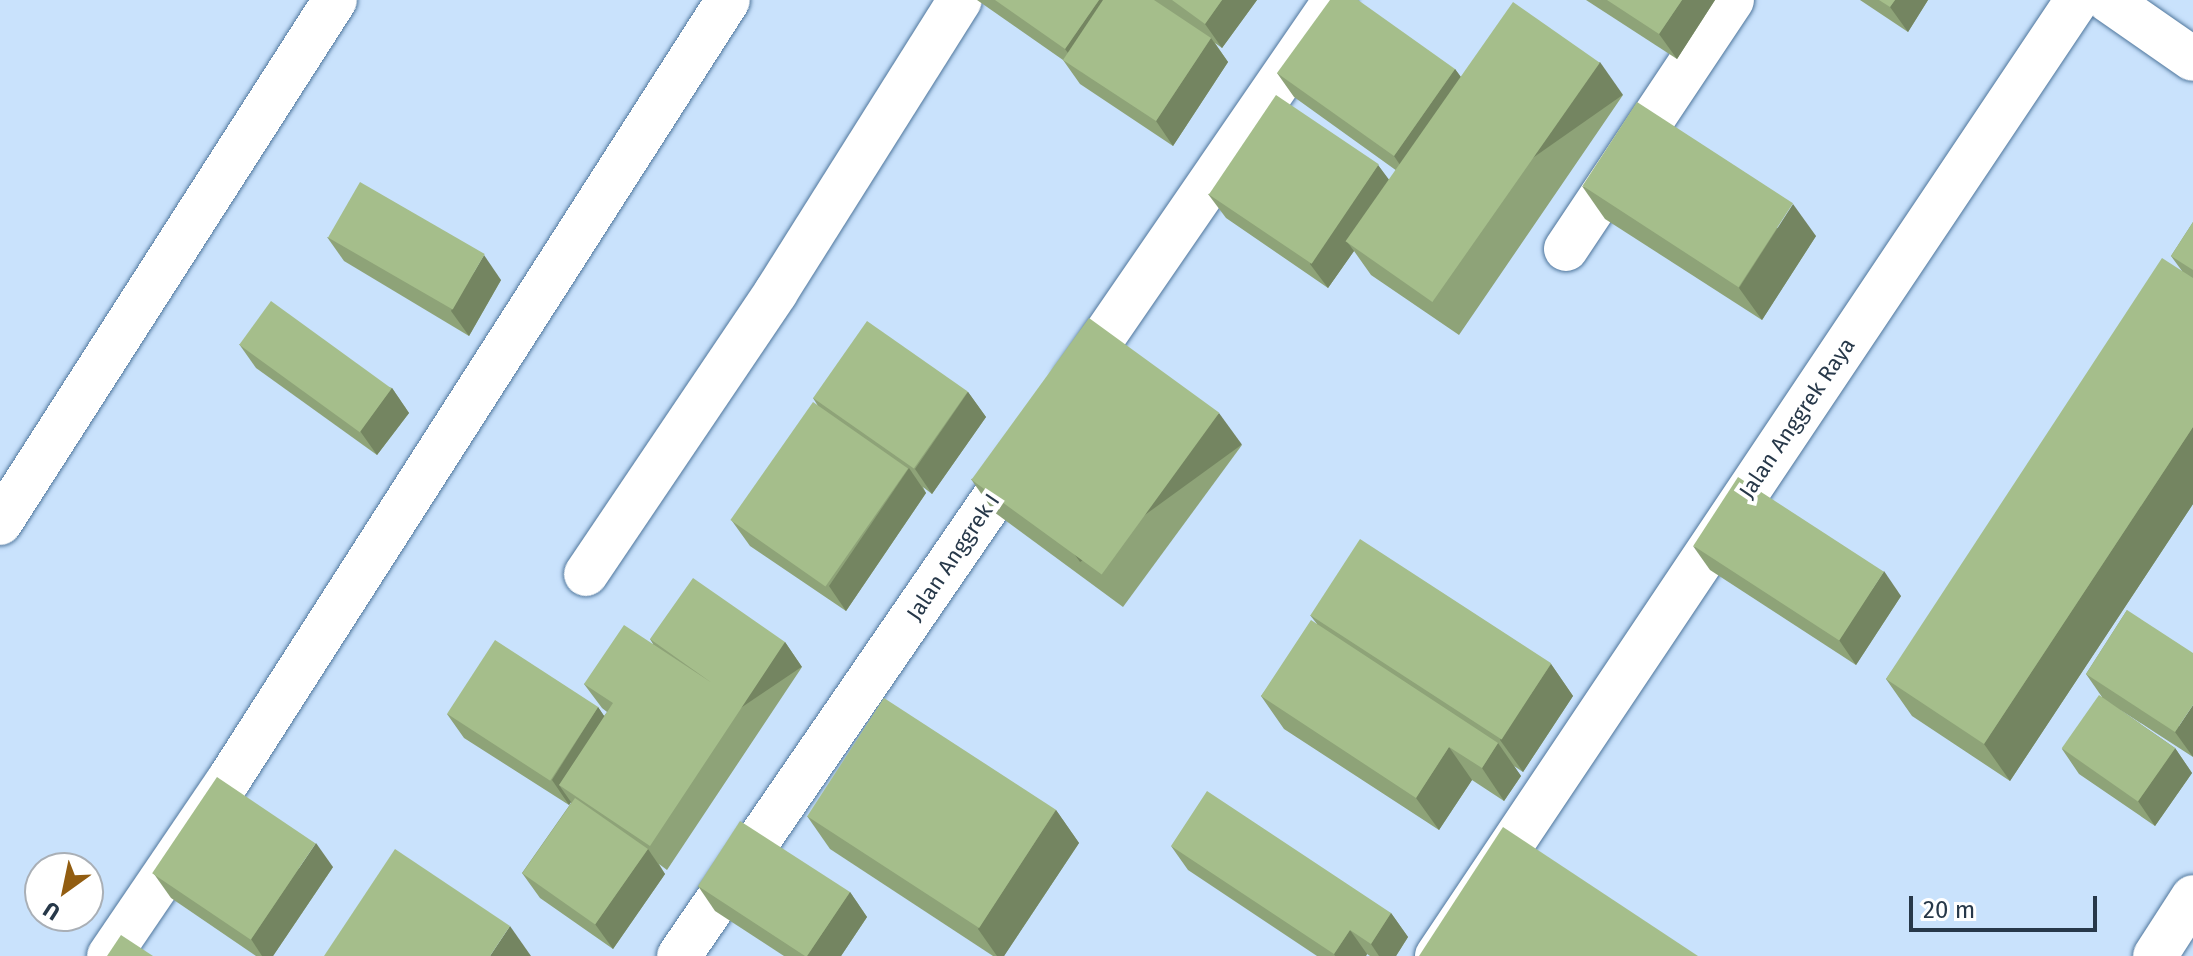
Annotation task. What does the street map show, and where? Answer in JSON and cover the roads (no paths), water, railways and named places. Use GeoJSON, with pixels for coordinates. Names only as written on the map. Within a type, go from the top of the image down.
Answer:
{"type":"FeatureCollection","features":[{"type":"Feature","properties":{"kind":"street"},"geometry":{"type":"LineString","coordinates":[[0,523],[335,0]]}},
{"type":"Feature","properties":{"kind":"street"},"geometry":{"type":"LineString","coordinates":[[109,956],[228,781],[728,0]]}},
{"type":"Feature","properties":{"kind":"street"},"geometry":{"type":"LineString","coordinates":[[586,574],[776,292],[960,0]]}},
{"type":"Feature","properties":{"kind":"street","name":"Jalan Anggrek I"},"geometry":{"type":"LineString","coordinates":[[679,956],[1335,0]]}},
{"type":"Feature","properties":{"kind":"street"},"geometry":{"type":"LineString","coordinates":[[1566,249],[1732,0]]}},
{"type":"Feature","properties":{"kind":"street","name":"Jalan Anggrek Raya"},"geometry":{"type":"LineString","coordinates":[[1437,956],[2077,0]]}},
{"type":"Feature","properties":{"kind":"street"},"geometry":{"type":"LineString","coordinates":[[2108,0],[2193,59]]}},
{"type":"Feature","properties":{"kind":"street"},"geometry":{"type":"LineString","coordinates":[[2155,956],[2193,897]]}}]}
